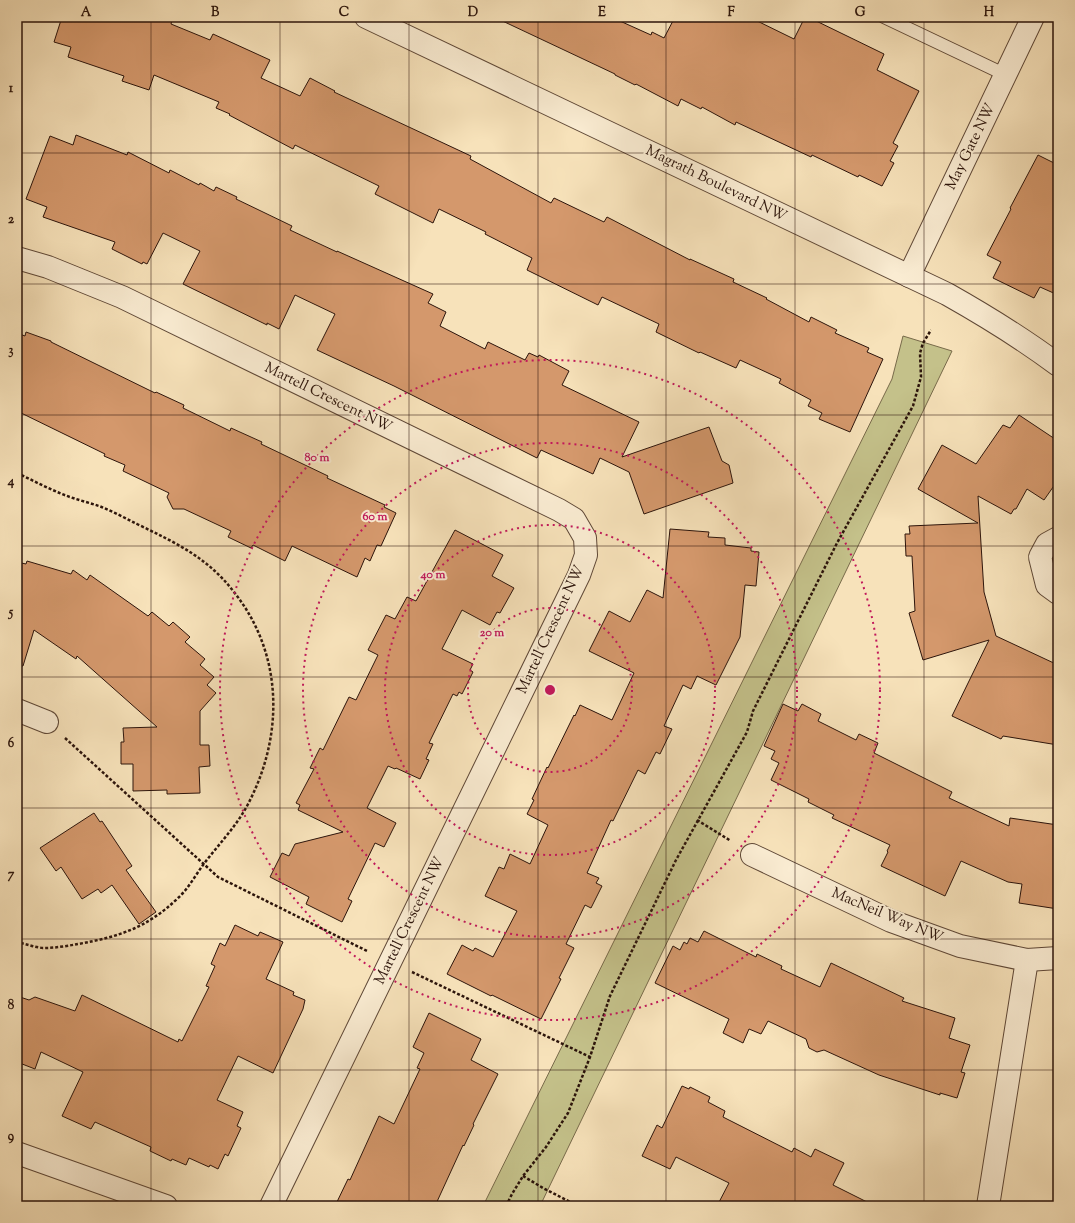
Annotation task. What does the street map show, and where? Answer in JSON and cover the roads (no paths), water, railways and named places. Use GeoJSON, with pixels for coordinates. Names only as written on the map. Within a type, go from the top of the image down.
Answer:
{"type":"FeatureCollection","features":[{"type":"Feature","properties":{"kind":"street","name":"Magrath Boulevard NW"},"geometry":{"type":"LineString","coordinates":[[366,17],[947,294],[990,318],[1028,342],[1058,365]]}},
{"type":"Feature","properties":{"kind":"street","name":"May Gate NW"},"geometry":{"type":"LineString","coordinates":[[909,276],[1033,17]]}},
{"type":"Feature","properties":{"kind":"street","name":"Martell Crescent NW"},"geometry":{"type":"LineString","coordinates":[[17,258],[48,267],[122,297],[559,510],[574,519],[585,538],[586,555],[579,575],[271,1206]]}},
{"type":"Feature","properties":{"kind":"street"},"geometry":{"type":"LineString","coordinates":[[1058,538],[1047,544],[1040,557],[1047,585],[1058,593]]}},
{"type":"Feature","properties":{"kind":"street"},"geometry":{"type":"LineString","coordinates":[[17,710],[47,722]]}},
{"type":"Feature","properties":{"kind":"street","name":"MacNeil Way NW"},"geometry":{"type":"LineString","coordinates":[[752,855],[891,921],[960,946],[1027,960],[1058,958]]}},
{"type":"Feature","properties":{"kind":"street"},"geometry":{"type":"LineString","coordinates":[[988,1206],[1027,960]]}},
{"type":"Feature","properties":{"kind":"street"},"geometry":{"type":"LineString","coordinates":[[17,1153],[166,1206]]}},
{"type":"Feature","properties":{"kind":"lane"},"geometry":{"type":"LineString","coordinates":[[884,17],[1006,75]]}}]}
